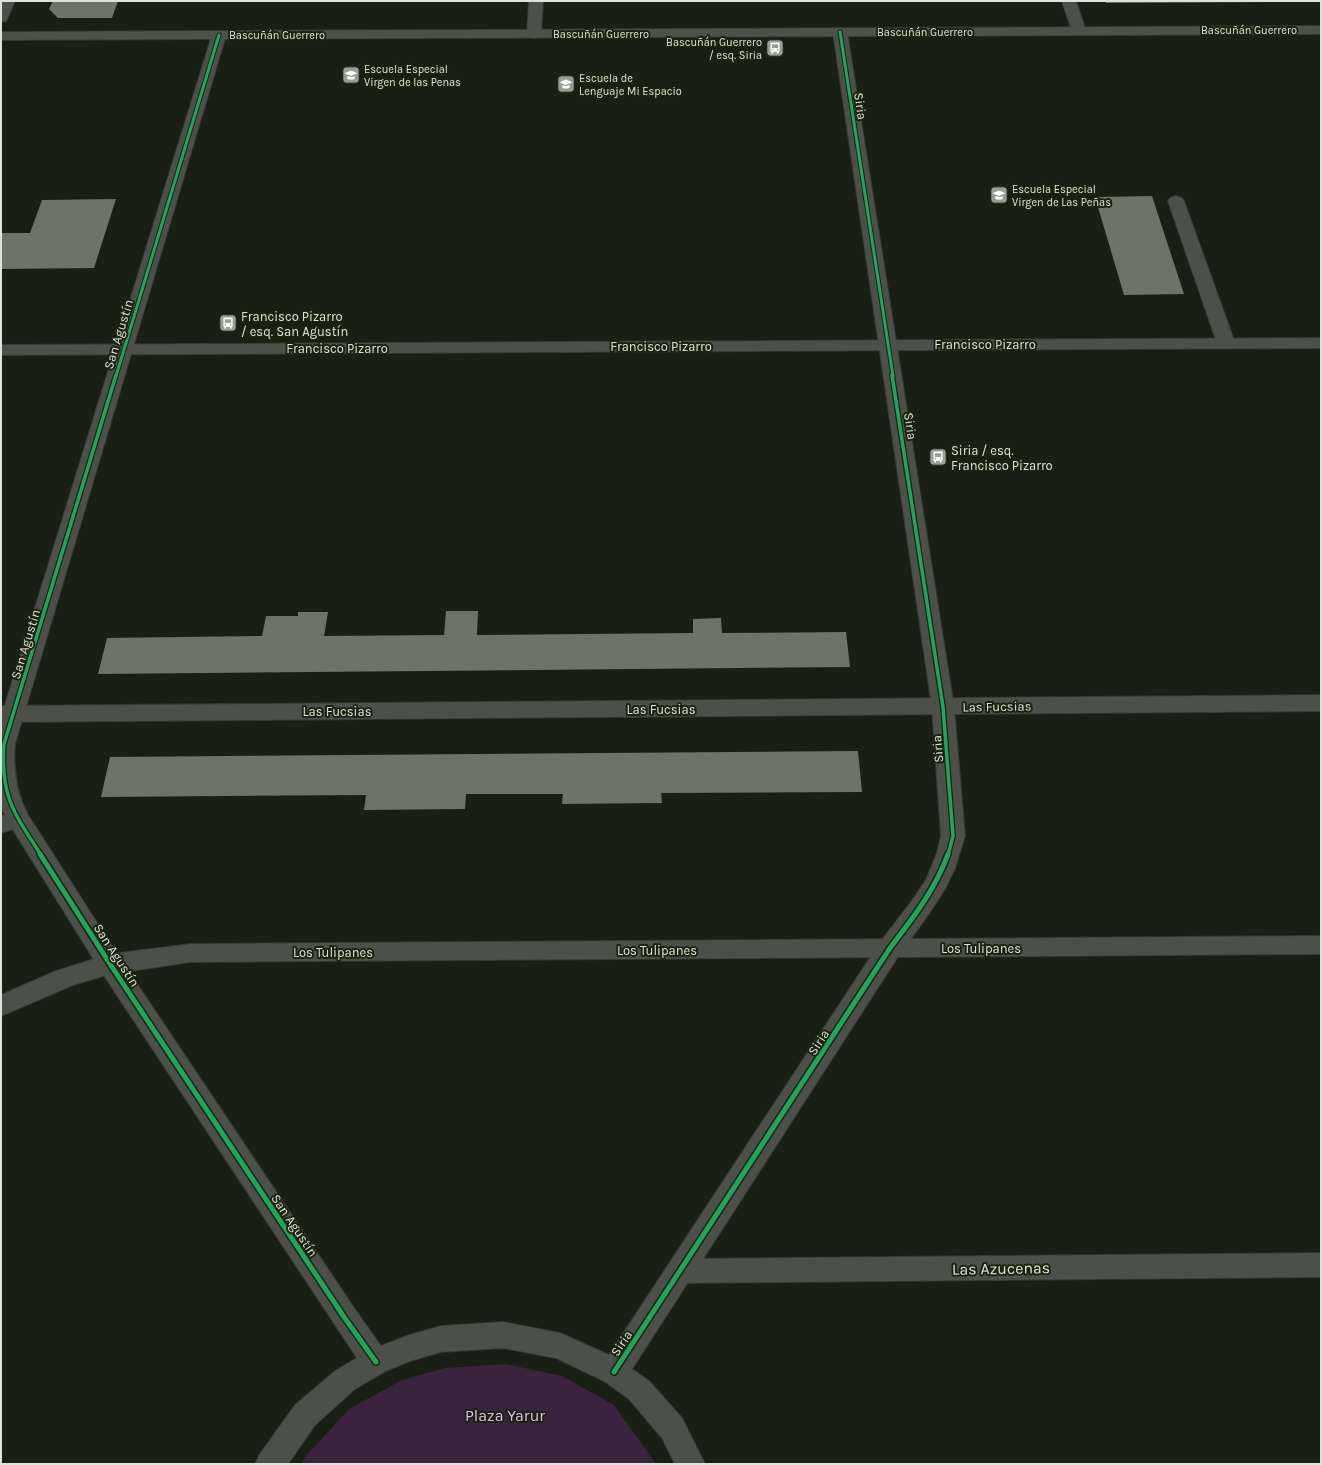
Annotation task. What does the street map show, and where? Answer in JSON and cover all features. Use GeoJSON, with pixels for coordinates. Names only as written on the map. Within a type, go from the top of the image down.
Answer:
{"type":"FeatureCollection","features":[{"type":"Feature","properties":{"kind":"main road","name":"Bascuñán Guerrero"},"geometry":{"type":"LineString","coordinates":[[1,36],[1321,30]]}},
{"type":"Feature","properties":{"kind":"street"},"geometry":{"type":"LineString","coordinates":[[1,18],[8,1]]}},
{"type":"Feature","properties":{"kind":"street"},"geometry":{"type":"LineString","coordinates":[[534,34],[536,1]]}},
{"type":"Feature","properties":{"kind":"street"},"geometry":{"type":"LineString","coordinates":[[1069,1],[1079,31]]}},
{"type":"Feature","properties":{"kind":"street","name":"Siria"},"geometry":{"type":"LineString","coordinates":[[614,1372],[890,948],[930,895],[949,855],[953,829],[943,707],[840,32]]}},
{"type":"Feature","properties":{"kind":"street","name":"San Agustín"},"geometry":{"type":"LineString","coordinates":[[219,35],[124,349],[7,714],[2,766],[3,784],[9,802],[10,822],[110,964],[344,1317],[376,1362]]}},
{"type":"Feature","properties":{"kind":"street","name":"Francisco Pizarro"},"geometry":{"type":"LineString","coordinates":[[1,350],[888,344],[1321,343]]}},
{"type":"Feature","properties":{"kind":"street","name":"Las Fucsias"},"geometry":{"type":"LineString","coordinates":[[7,714],[1321,703]]}},
{"type":"Feature","properties":{"kind":"street","name":"Los Tulipanes"},"geometry":{"type":"LineString","coordinates":[[1,1006],[65,978],[110,964],[191,953],[1321,945]]}},
{"type":"Feature","properties":{"kind":"street","name":"Las Azucenas"},"geometry":{"type":"LineString","coordinates":[[681,1271],[1321,1265]]}},
{"type":"Feature","properties":{"kind":"street"},"geometry":{"type":"LineString","coordinates":[[270,1464],[305,1415],[345,1380],[376,1362],[406,1349],[442,1339],[503,1334],[560,1346],[614,1372],[639,1390],[672,1428],[690,1464]]}},
{"type":"Feature","properties":{"kind":"lane"},"geometry":{"type":"LineString","coordinates":[[1176,200],[1226,343]]}},
{"type":"Feature","properties":{"kind":"green space","name":"Plaza Yarur"},"geometry":{"type":"Polygon","coordinates":[[[506,1364],[562,1376],[614,1405],[656,1464],[301,1464],[305,1457],[349,1409],[402,1380],[445,1368],[506,1364]]]}},
{"type":"Feature","properties":{"kind":"building"},"geometry":{"type":"Polygon","coordinates":[[[53,1],[118,1],[112,18],[58,18],[49,9],[53,1]]]}},
{"type":"Feature","properties":{"kind":"building"},"geometry":{"type":"Polygon","coordinates":[[[1106,1],[1277,1],[1277,2],[1106,3],[1106,1]]]}},
{"type":"Feature","properties":{"kind":"building"},"geometry":{"type":"Polygon","coordinates":[[[1152,196],[1184,294],[1124,295],[1095,197],[1152,196]]]}},
{"type":"Feature","properties":{"kind":"building"},"geometry":{"type":"Polygon","coordinates":[[[116,199],[94,268],[1,269],[1,233],[30,233],[42,200],[116,199]]]}},
{"type":"Feature","properties":{"kind":"building"},"geometry":{"type":"Polygon","coordinates":[[[446,611],[478,611],[477,635],[693,633],[693,619],[721,618],[722,633],[846,632],[850,667],[98,674],[107,638],[262,636],[266,616],[298,616],[298,612],[328,612],[324,636],[444,635],[446,611]]]}},
{"type":"Feature","properties":{"kind":"building"},"geometry":{"type":"Polygon","coordinates":[[[858,751],[862,792],[661,793],[662,803],[562,804],[563,794],[466,794],[465,809],[364,810],[366,795],[101,797],[110,757],[858,751]]]}},
{"type":"Feature","properties":{"kind":"cycle path"},"geometry":{"type":"LineString","coordinates":[[614,1372],[890,948],[929,896],[943,868],[949,853],[953,836],[943,707],[840,32]]}},
{"type":"Feature","properties":{"kind":"cycle path"},"geometry":{"type":"LineString","coordinates":[[219,35],[4,744],[4,783],[9,800],[18,819],[110,964],[344,1317],[376,1362]]}},
{"type":"Feature","properties":{"kind":"place","name":"Bascuñán Guerrero / esq. Siria"},"geometry":{"type":"Point","coordinates":[775,48]}},
{"type":"Feature","properties":{"kind":"place","name":"Escuela Especial Virgen de las Penas"},"geometry":{"type":"Point","coordinates":[351,75]}},
{"type":"Feature","properties":{"kind":"place","name":"Escuela de Lenguaje Mi Espacio"},"geometry":{"type":"Point","coordinates":[566,84]}},
{"type":"Feature","properties":{"kind":"place","name":"Escuela Especial Virgen de Las Peñas"},"geometry":{"type":"Point","coordinates":[999,195]}},
{"type":"Feature","properties":{"kind":"place","name":"Francisco Pizarro / esq. San Agustín"},"geometry":{"type":"Point","coordinates":[228,323]}},
{"type":"Feature","properties":{"kind":"place","name":"Siria / esq. Francisco Pizarro"},"geometry":{"type":"Point","coordinates":[938,457]}}]}
